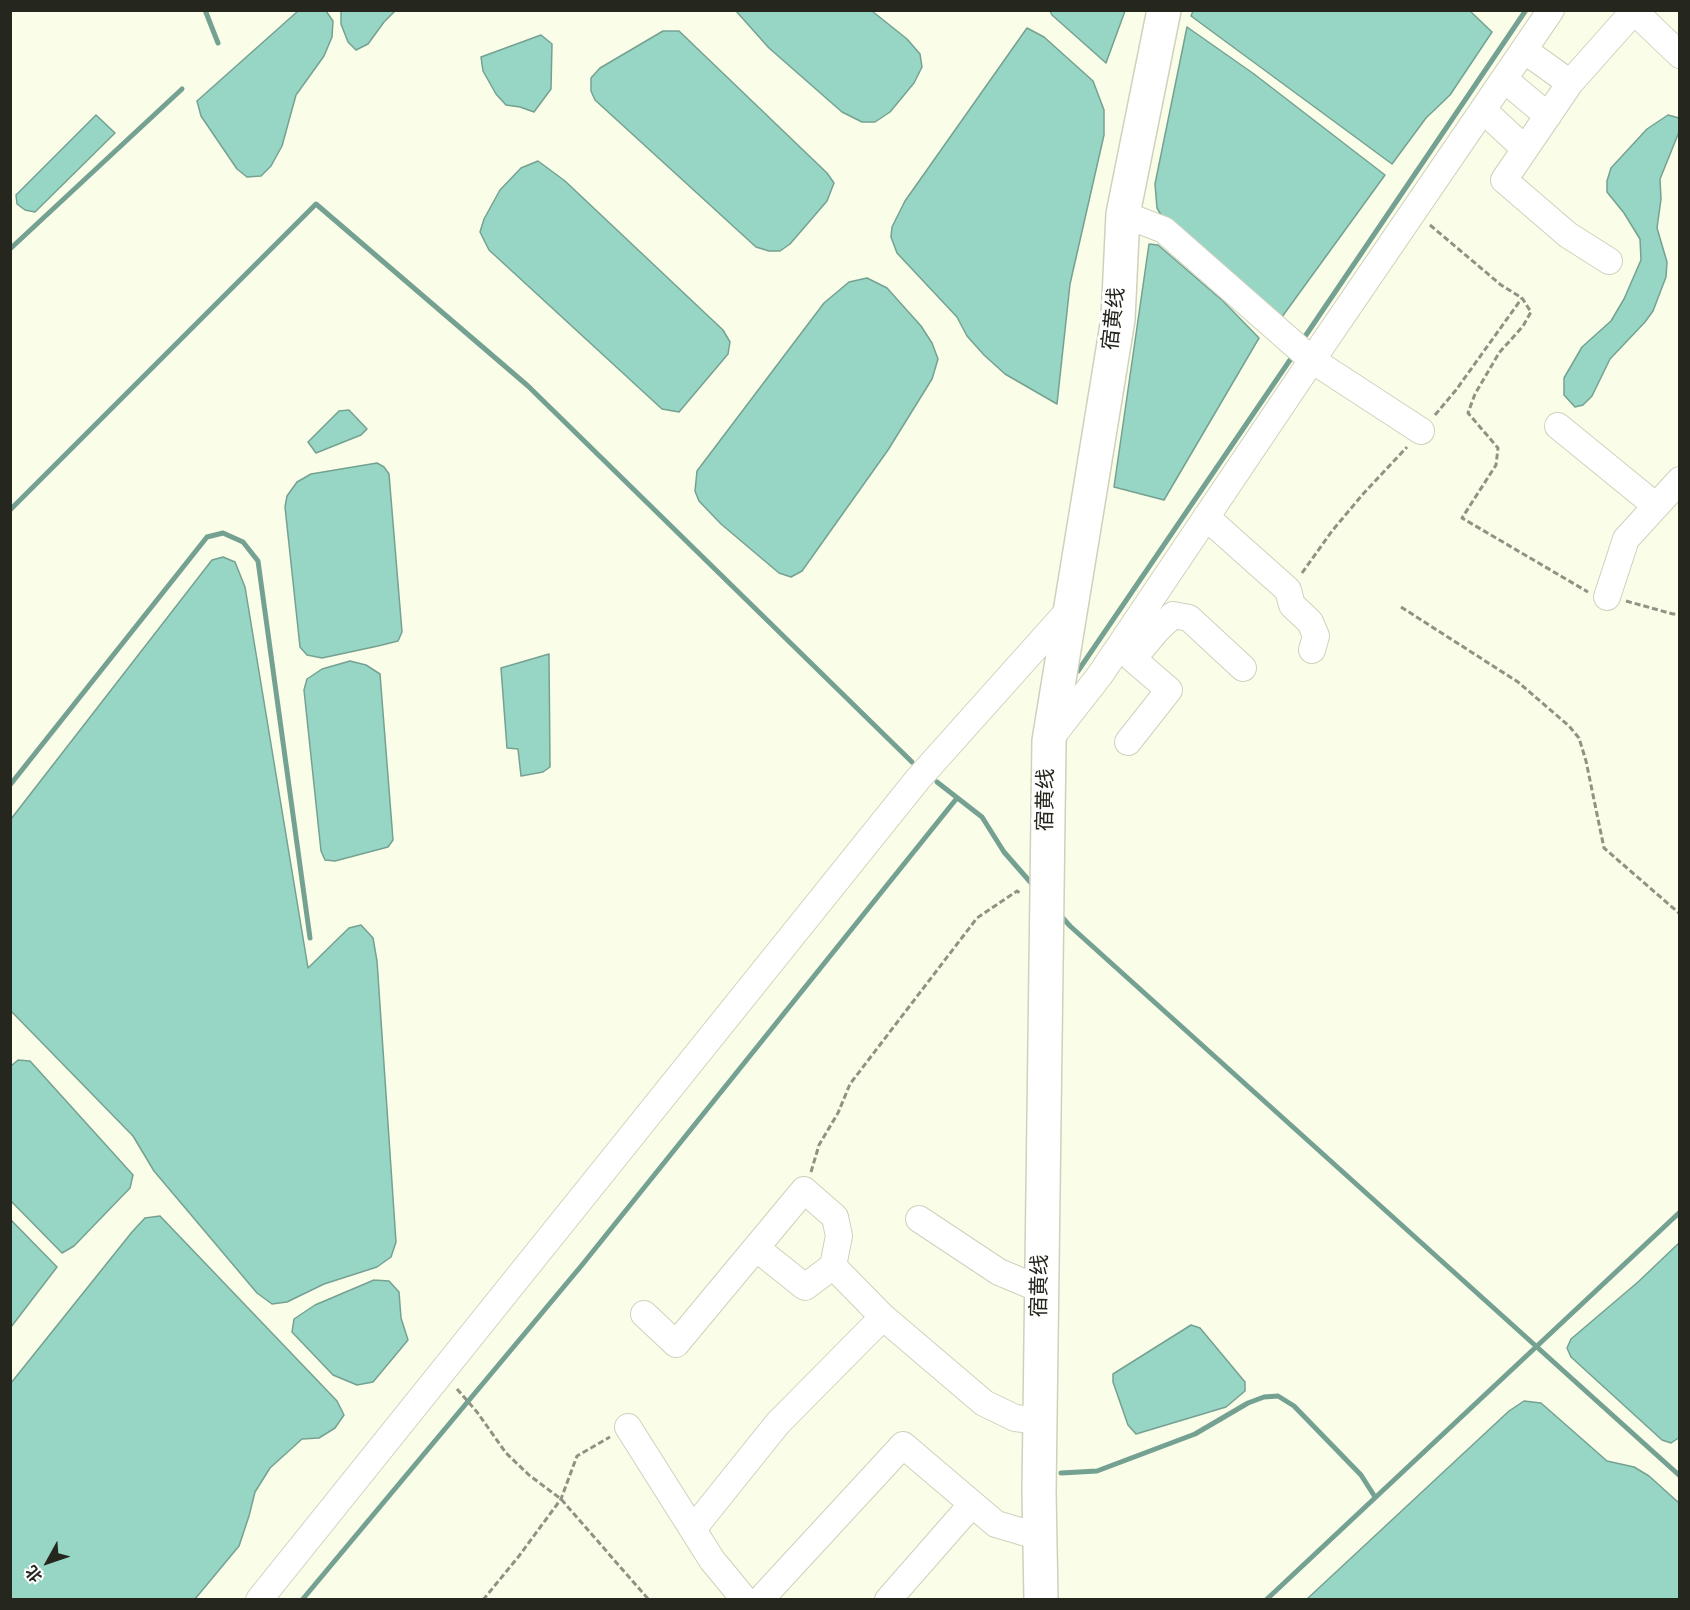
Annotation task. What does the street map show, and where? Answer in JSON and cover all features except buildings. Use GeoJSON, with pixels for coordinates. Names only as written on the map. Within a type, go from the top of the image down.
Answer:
{"type":"FeatureCollection","features":[{"type":"Feature","properties":{"kind":"main road","name":"宿黄线"},"geometry":{"type":"LineString","coordinates":[[1041,1599],[1040,1421],[1049,741],[1118,319],[1123,213],[1164,10]]}},
{"type":"Feature","properties":{"kind":"street"},"geometry":{"type":"LineString","coordinates":[[1127,652],[1206,517],[1551,10]]}},
{"type":"Feature","properties":{"kind":"street"},"geometry":{"type":"LineString","coordinates":[[1609,261],[1568,235],[1504,180],[1570,83],[1633,11],[1680,55]]}},
{"type":"Feature","properties":{"kind":"street"},"geometry":{"type":"LineString","coordinates":[[1524,50],[1570,83]]}},
{"type":"Feature","properties":{"kind":"street"},"geometry":{"type":"LineString","coordinates":[[1504,79],[1548,116]]}},
{"type":"Feature","properties":{"kind":"street"},"geometry":{"type":"LineString","coordinates":[[1483,110],[1525,149]]}},
{"type":"Feature","properties":{"kind":"street"},"geometry":{"type":"LineString","coordinates":[[1123,213],[1164,230],[1312,360],[1421,431]]}},
{"type":"Feature","properties":{"kind":"street"},"geometry":{"type":"LineString","coordinates":[[1558,426],[1656,506]]}},
{"type":"Feature","properties":{"kind":"street"},"geometry":{"type":"LineString","coordinates":[[1607,597],[1626,539],[1680,480]]}},
{"type":"Feature","properties":{"kind":"street"},"geometry":{"type":"LineString","coordinates":[[1206,517],[1288,590],[1292,605],[1310,622],[1316,636],[1312,650]]}},
{"type":"Feature","properties":{"kind":"street"},"geometry":{"type":"LineString","coordinates":[[259,1599],[918,779],[1070,609]]}},
{"type":"Feature","properties":{"kind":"street"},"geometry":{"type":"LineString","coordinates":[[1049,741],[1100,675],[1173,615],[1189,618],[1243,668]]}},
{"type":"Feature","properties":{"kind":"street"},"geometry":{"type":"LineString","coordinates":[[1127,652],[1169,690],[1128,742]]}},
{"type":"Feature","properties":{"kind":"street"},"geometry":{"type":"LineString","coordinates":[[644,1314],[676,1344],[804,1190],[835,1217],[839,1236],[833,1266],[805,1287],[756,1248]]}},
{"type":"Feature","properties":{"kind":"street"},"geometry":{"type":"LineString","coordinates":[[919,1219],[999,1272],[1042,1290]]}},
{"type":"Feature","properties":{"kind":"street"},"geometry":{"type":"LineString","coordinates":[[833,1266],[883,1317],[984,1403],[1015,1418],[1040,1421]]}},
{"type":"Feature","properties":{"kind":"street"},"geometry":{"type":"LineString","coordinates":[[693,1530],[778,1423],[883,1317]]}},
{"type":"Feature","properties":{"kind":"street"},"geometry":{"type":"LineString","coordinates":[[628,1427],[712,1560],[745,1599]]}},
{"type":"Feature","properties":{"kind":"street"},"geometry":{"type":"LineString","coordinates":[[760,1599],[903,1445],[996,1524],[1040,1537]]}},
{"type":"Feature","properties":{"kind":"street"},"geometry":{"type":"LineString","coordinates":[[888,1599],[972,1504]]}},
{"type":"Feature","properties":{"kind":"path"},"geometry":{"type":"LineString","coordinates":[[1414,211],[1501,285],[1522,298],[1531,312],[1523,326],[1500,353],[1475,394],[1468,413],[1498,448],[1496,465],[1462,518],[1585,591],[1680,614]]}},
{"type":"Feature","properties":{"kind":"path"},"geometry":{"type":"LineString","coordinates":[[1401,607],[1518,682],[1569,726],[1579,738],[1586,761],[1604,848],[1680,914]]}},
{"type":"Feature","properties":{"kind":"path"},"geometry":{"type":"LineString","coordinates":[[804,1190],[819,1145],[838,1113],[850,1084],[977,918],[1017,891],[1047,909]]}},
{"type":"Feature","properties":{"kind":"path"},"geometry":{"type":"LineString","coordinates":[[462,1395],[506,1453],[529,1475],[561,1499],[649,1599]]}},
{"type":"Feature","properties":{"kind":"path"},"geometry":{"type":"LineString","coordinates":[[483,1599],[519,1556],[561,1499],[577,1456],[628,1427]]}},
{"type":"Feature","properties":{"kind":"water"},"geometry":{"type":"Polygon","coordinates":[[[341,10],[395,11],[368,44],[356,50],[348,42],[341,24],[341,10]]]}},
{"type":"Feature","properties":{"kind":"water"},"geometry":{"type":"Polygon","coordinates":[[[298,11],[326,11],[333,21],[332,37],[324,56],[296,95],[282,146],[271,166],[261,176],[247,177],[237,169],[201,116],[197,101],[298,11]]]}},
{"type":"Feature","properties":{"kind":"water"},"geometry":{"type":"Polygon","coordinates":[[[736,11],[872,11],[907,39],[920,54],[922,67],[914,83],[890,112],[875,122],[862,122],[842,112],[769,48],[736,11]]]}},
{"type":"Feature","properties":{"kind":"water"},"geometry":{"type":"Polygon","coordinates":[[[1050,11],[1125,11],[1106,63],[1052,15],[1050,11]]]}},
{"type":"Feature","properties":{"kind":"water"},"geometry":{"type":"Polygon","coordinates":[[[1193,11],[1470,11],[1492,32],[1450,95],[1426,118],[1392,164],[1191,16],[1193,11]]]}},
{"type":"Feature","properties":{"kind":"water"},"geometry":{"type":"Polygon","coordinates":[[[1187,27],[1254,74],[1385,175],[1279,321],[1164,220],[1157,208],[1155,184],[1187,27]]]}},
{"type":"Feature","properties":{"kind":"water"},"geometry":{"type":"Polygon","coordinates":[[[1027,28],[1044,37],[1093,81],[1104,110],[1104,135],[1070,284],[1057,404],[1005,374],[984,355],[967,336],[957,317],[897,253],[891,237],[892,227],[905,201],[1027,28]]]}},
{"type":"Feature","properties":{"kind":"water"},"geometry":{"type":"Polygon","coordinates":[[[663,31],[679,31],[827,173],[834,183],[827,201],[790,244],[780,251],[769,251],[756,247],[595,100],[591,91],[591,78],[600,68],[663,31]]]}},
{"type":"Feature","properties":{"kind":"water"},"geometry":{"type":"Polygon","coordinates":[[[541,35],[552,44],[551,89],[534,112],[506,105],[496,94],[483,71],[481,57],[541,35]]]}},
{"type":"Feature","properties":{"kind":"water"},"geometry":{"type":"Polygon","coordinates":[[[96,115],[115,133],[35,212],[25,210],[17,204],[16,195],[96,115]]]}},
{"type":"Feature","properties":{"kind":"water"},"geometry":{"type":"Polygon","coordinates":[[[1668,115],[1679,118],[1679,132],[1660,179],[1661,199],[1657,228],[1667,262],[1666,277],[1653,311],[1610,359],[1592,396],[1583,405],[1575,407],[1564,395],[1564,378],[1582,347],[1611,321],[1624,299],[1641,260],[1640,239],[1624,213],[1607,192],[1607,181],[1611,168],[1647,129],[1668,115]]]}},
{"type":"Feature","properties":{"kind":"water"},"geometry":{"type":"Polygon","coordinates":[[[538,161],[565,181],[723,330],[730,342],[728,354],[679,412],[662,409],[489,250],[480,232],[484,219],[500,190],[521,168],[538,161]]]}},
{"type":"Feature","properties":{"kind":"water"},"geometry":{"type":"Polygon","coordinates":[[[1149,244],[1158,245],[1223,301],[1259,338],[1164,500],[1114,487],[1149,244]]]}},
{"type":"Feature","properties":{"kind":"water"},"geometry":{"type":"Polygon","coordinates":[[[867,278],[887,288],[921,326],[932,343],[938,359],[932,379],[888,450],[802,571],[791,577],[779,573],[721,524],[699,501],[695,491],[697,471],[824,303],[849,282],[867,278]]]}},
{"type":"Feature","properties":{"kind":"water"},"geometry":{"type":"Polygon","coordinates":[[[349,410],[367,429],[361,435],[316,453],[308,442],[339,411],[349,410]]]}},
{"type":"Feature","properties":{"kind":"water"},"geometry":{"type":"Polygon","coordinates":[[[377,463],[389,474],[402,632],[398,641],[378,646],[322,658],[307,655],[300,647],[285,507],[287,496],[297,482],[311,474],[377,463]]]}},
{"type":"Feature","properties":{"kind":"water"},"geometry":{"type":"Polygon","coordinates":[[[223,557],[235,562],[245,587],[308,968],[349,928],[361,925],[373,938],[377,961],[396,1242],[391,1257],[377,1267],[324,1284],[287,1302],[272,1304],[257,1293],[154,1171],[133,1136],[11,1011],[11,819],[212,560],[223,557]]]}},
{"type":"Feature","properties":{"kind":"water"},"geometry":{"type":"Polygon","coordinates":[[[549,654],[550,767],[543,772],[521,776],[518,749],[507,748],[501,668],[549,654]]]}},
{"type":"Feature","properties":{"kind":"water"},"geometry":{"type":"Polygon","coordinates":[[[350,661],[366,665],[380,674],[393,840],[388,847],[335,861],[325,860],[321,851],[304,690],[307,679],[322,669],[350,661]]]}},
{"type":"Feature","properties":{"kind":"water"},"geometry":{"type":"Polygon","coordinates":[[[18,1060],[30,1061],[133,1175],[130,1188],[74,1246],[62,1253],[11,1201],[11,1066],[18,1060]]]}},
{"type":"Feature","properties":{"kind":"water"},"geometry":{"type":"Polygon","coordinates":[[[160,1216],[337,1401],[344,1415],[335,1428],[319,1438],[302,1439],[270,1468],[255,1492],[239,1546],[195,1599],[11,1599],[11,1383],[132,1232],[145,1218],[160,1216]]]}},
{"type":"Feature","properties":{"kind":"water"},"geometry":{"type":"Polygon","coordinates":[[[11,1220],[57,1267],[11,1327],[11,1220]]]}},
{"type":"Feature","properties":{"kind":"water"},"geometry":{"type":"Polygon","coordinates":[[[1679,1243],[1680,1437],[1671,1443],[1662,1440],[1571,1357],[1567,1348],[1571,1339],[1638,1282],[1679,1243]]]}},
{"type":"Feature","properties":{"kind":"water"},"geometry":{"type":"Polygon","coordinates":[[[374,1280],[389,1281],[399,1292],[401,1318],[408,1340],[373,1382],[357,1385],[333,1375],[292,1332],[294,1319],[315,1305],[374,1280]]]}},
{"type":"Feature","properties":{"kind":"water"},"geometry":{"type":"Polygon","coordinates":[[[1191,1325],[1200,1328],[1245,1382],[1245,1391],[1226,1407],[1136,1434],[1128,1425],[1113,1382],[1113,1374],[1191,1325]]]}},
{"type":"Feature","properties":{"kind":"water"},"geometry":{"type":"Polygon","coordinates":[[[1524,1401],[1541,1403],[1607,1461],[1634,1467],[1649,1476],[1679,1503],[1679,1599],[1307,1599],[1509,1411],[1524,1401]]]}},
{"type":"Feature","properties":{"kind":"waterway"},"geometry":{"type":"LineString","coordinates":[[205,10],[218,43]]}},
{"type":"Feature","properties":{"kind":"waterway"},"geometry":{"type":"LineString","coordinates":[[1306,335],[1526,10]]}},
{"type":"Feature","properties":{"kind":"waterway"},"geometry":{"type":"LineString","coordinates":[[10,249],[182,89]]}},
{"type":"Feature","properties":{"kind":"waterway"},"geometry":{"type":"LineString","coordinates":[[10,510],[316,204],[528,386],[912,762]]}},
{"type":"Feature","properties":{"kind":"waterway"},"geometry":{"type":"LineString","coordinates":[[1078,671],[1290,360]]}},
{"type":"Feature","properties":{"kind":"waterway"},"geometry":{"type":"LineString","coordinates":[[10,785],[207,537],[223,533],[243,542],[258,561],[310,938]]}},
{"type":"Feature","properties":{"kind":"waterway"},"geometry":{"type":"LineString","coordinates":[[937,782],[982,817],[1004,852],[1032,884]]}},
{"type":"Feature","properties":{"kind":"waterway"},"geometry":{"type":"LineString","coordinates":[[302,1600],[582,1265],[957,798]]}},
{"type":"Feature","properties":{"kind":"waterway"},"geometry":{"type":"LineString","coordinates":[[1061,916],[1680,1476]]}},
{"type":"Feature","properties":{"kind":"waterway"},"geometry":{"type":"LineString","coordinates":[[1266,1600],[1680,1212]]}},
{"type":"Feature","properties":{"kind":"waterway"},"geometry":{"type":"LineString","coordinates":[[1061,1473],[1097,1471],[1195,1434],[1248,1403],[1264,1397],[1278,1396],[1294,1406],[1361,1475],[1375,1497]]}}]}
